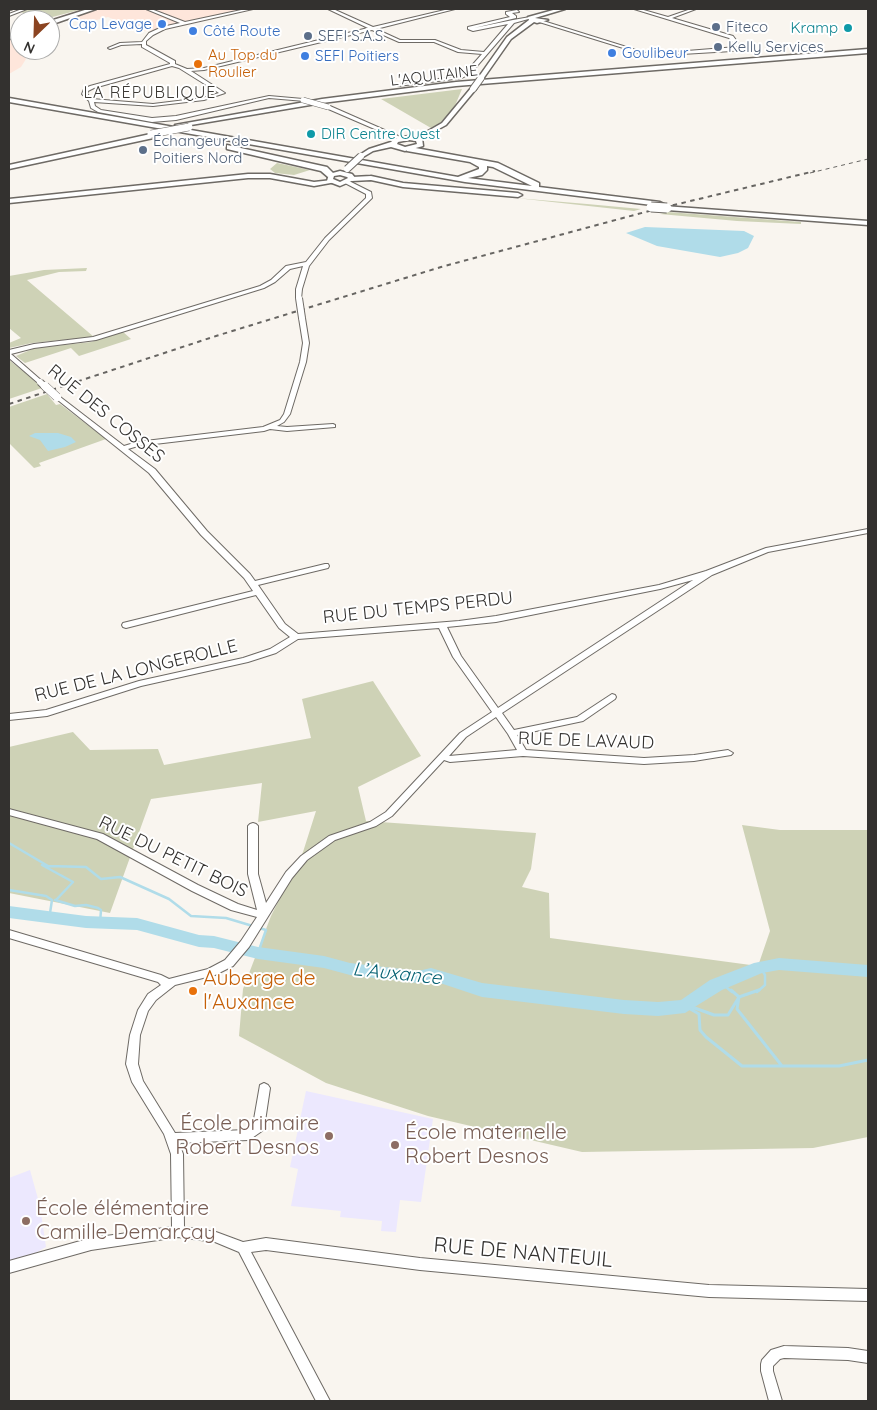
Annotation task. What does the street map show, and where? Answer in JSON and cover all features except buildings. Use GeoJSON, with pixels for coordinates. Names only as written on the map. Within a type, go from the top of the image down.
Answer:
{"type":"FeatureCollection","features":[{"type":"Feature","properties":{"kind":"highway","name":"L'AQUITAINE"},"geometry":{"type":"LineString","coordinates":[[9,164],[214,122],[332,103],[490,84],[868,53]]}},
{"type":"Feature","properties":{"kind":"highway","name":"L'AQUITAINE"},"geometry":{"type":"LineString","coordinates":[[9,164],[142,132],[322,101],[456,84],[868,53]]}},
{"type":"Feature","properties":{"kind":"highway"},"geometry":{"type":"LineString","coordinates":[[9,96],[423,173],[634,202]]}},
{"type":"Feature","properties":{"kind":"highway"},"geometry":{"type":"LineString","coordinates":[[9,103],[95,112]]}},
{"type":"Feature","properties":{"kind":"highway"},"geometry":{"type":"LineString","coordinates":[[9,103],[454,181],[702,212],[868,222]]}},
{"type":"Feature","properties":{"kind":"highway"},"geometry":{"type":"LineString","coordinates":[[9,200],[66,194],[127,182],[234,176],[264,176],[304,182],[330,179],[324,169],[192,137],[110,121]]}},
{"type":"Feature","properties":{"kind":"highway"},"geometry":{"type":"LineString","coordinates":[[419,143],[430,153]]}},
{"type":"Feature","properties":{"kind":"highway"},"geometry":{"type":"LineString","coordinates":[[410,149],[476,161],[483,166],[483,170],[476,174],[463,177],[423,173]]}},
{"type":"Feature","properties":{"kind":"highway"},"geometry":{"type":"LineString","coordinates":[[234,176],[260,165],[261,158],[252,153]]}},
{"type":"Feature","properties":{"kind":"highway"},"geometry":{"type":"LineString","coordinates":[[456,157],[495,165],[522,180],[547,188],[661,207]]}},
{"type":"Feature","properties":{"kind":"highway"},"geometry":{"type":"LineString","coordinates":[[350,181],[370,178],[403,185],[868,222]]}},
{"type":"Feature","properties":{"kind":"main road"},"geometry":{"type":"LineString","coordinates":[[60,19],[88,9]]}},
{"type":"Feature","properties":{"kind":"main road"},"geometry":{"type":"LineString","coordinates":[[60,19],[93,9]]}},
{"type":"Feature","properties":{"kind":"main road"},"geometry":{"type":"LineString","coordinates":[[330,179],[345,171],[361,156],[371,150],[394,144],[405,138],[424,134],[444,124],[473,89],[509,38],[532,19],[562,9]]}},
{"type":"Feature","properties":{"kind":"main road"},"geometry":{"type":"LineString","coordinates":[[532,19],[546,20],[554,12]]}},
{"type":"Feature","properties":{"kind":"main road"},"geometry":{"type":"LineString","coordinates":[[394,144],[410,149],[419,143],[424,134]]}},
{"type":"Feature","properties":{"kind":"main road"},"geometry":{"type":"LineString","coordinates":[[405,138],[419,143]]}},
{"type":"Feature","properties":{"kind":"main road"},"geometry":{"type":"LineString","coordinates":[[330,179],[350,181],[350,175],[345,171]]}},
{"type":"Feature","properties":{"kind":"street"},"geometry":{"type":"LineString","coordinates":[[9,15],[25,9]]}},
{"type":"Feature","properties":{"kind":"street"},"geometry":{"type":"LineString","coordinates":[[148,9],[184,23]]}},
{"type":"Feature","properties":{"kind":"street"},"geometry":{"type":"LineString","coordinates":[[110,48],[120,44],[143,43],[158,30],[251,9]]}},
{"type":"Feature","properties":{"kind":"street"},"geometry":{"type":"LineString","coordinates":[[330,9],[399,41],[435,41],[460,51],[484,53]]}},
{"type":"Feature","properties":{"kind":"street"},"geometry":{"type":"LineString","coordinates":[[184,69],[204,69],[453,9]]}},
{"type":"Feature","properties":{"kind":"street"},"geometry":{"type":"LineString","coordinates":[[546,20],[649,55],[740,48],[732,37],[636,9]]}},
{"type":"Feature","properties":{"kind":"street"},"geometry":{"type":"LineString","coordinates":[[669,18],[694,9]]}},
{"type":"Feature","properties":{"kind":"street"},"geometry":{"type":"LineString","coordinates":[[515,10],[532,19],[472,30],[470,28],[514,17],[508,13],[515,10]]}},
{"type":"Feature","properties":{"kind":"street"},"geometry":{"type":"LineString","coordinates":[[400,85],[462,76],[469,72],[513,21]]}},
{"type":"Feature","properties":{"kind":"street"},"geometry":{"type":"LineString","coordinates":[[143,43],[147,49],[173,62],[172,65]]}},
{"type":"Feature","properties":{"kind":"street"},"geometry":{"type":"LineString","coordinates":[[90,100],[159,104],[202,99],[223,92],[184,69],[172,65],[89,88],[84,94],[90,100],[95,112]]}},
{"type":"Feature","properties":{"kind":"street"},"geometry":{"type":"LineString","coordinates":[[199,77],[199,73],[204,69]]}},
{"type":"Feature","properties":{"kind":"street"},"geometry":{"type":"LineString","coordinates":[[95,112],[160,120],[269,98],[285,97],[328,107],[371,126],[405,138]]}},
{"type":"Feature","properties":{"kind":"street"},"geometry":{"type":"LineString","coordinates":[[95,112],[101,103],[116,102]]}},
{"type":"Feature","properties":{"kind":"street"},"geometry":{"type":"LineString","coordinates":[[371,126],[394,144]]}},
{"type":"Feature","properties":{"kind":"street"},"geometry":{"type":"LineString","coordinates":[[271,427],[282,421],[287,414],[303,362],[306,343],[299,289],[307,264],[331,234],[369,198],[369,193],[350,181]]}},
{"type":"Feature","properties":{"kind":"street"},"geometry":{"type":"LineString","coordinates":[[9,354],[34,346],[94,339],[262,287],[273,281],[288,267],[307,264]]}},
{"type":"Feature","properties":{"kind":"street","name":"RUE DES COSSES"},"geometry":{"type":"LineString","coordinates":[[9,354],[57,397],[125,448],[154,473],[204,533],[253,584],[282,626],[296,637]]}},
{"type":"Feature","properties":{"kind":"street"},"geometry":{"type":"LineString","coordinates":[[125,448],[134,445],[271,427],[287,429],[333,426]]}},
{"type":"Feature","properties":{"kind":"street"},"geometry":{"type":"LineString","coordinates":[[178,1232],[179,1168],[172,1138],[138,1082],[131,1055],[134,1036],[143,1010],[156,992],[168,984],[223,967],[248,940],[289,875],[308,855],[332,838],[373,824],[389,814],[464,736],[709,573],[766,550],[868,531]]}},
{"type":"Feature","properties":{"kind":"street"},"geometry":{"type":"LineString","coordinates":[[253,584],[325,566]]}},
{"type":"Feature","properties":{"kind":"street","name":"RUE DU TEMPS PERDU"},"geometry":{"type":"LineString","coordinates":[[296,637],[496,619],[660,587],[709,573]]}},
{"type":"Feature","properties":{"kind":"street","name":"RUE DU TEMPS PERDU"},"geometry":{"type":"LineString","coordinates":[[674,583],[682,582],[689,586]]}},
{"type":"Feature","properties":{"kind":"street","name":"RUE DU TEMPS PERDU"},"geometry":{"type":"LineString","coordinates":[[660,587],[672,587],[680,592]]}},
{"type":"Feature","properties":{"kind":"street"},"geometry":{"type":"LineString","coordinates":[[126,625],[258,592]]}},
{"type":"Feature","properties":{"kind":"street"},"geometry":{"type":"LineString","coordinates":[[442,625],[457,656],[498,712],[523,752]]}},
{"type":"Feature","properties":{"kind":"street","name":"RUE DE LA LONGEROLLE"},"geometry":{"type":"LineString","coordinates":[[9,717],[47,713],[138,684],[246,660],[273,651],[296,637]]}},
{"type":"Feature","properties":{"kind":"street"},"geometry":{"type":"LineString","coordinates":[[512,733],[580,719],[612,697]]}},
{"type":"Feature","properties":{"kind":"street","name":"RUE DE LAVAUD"},"geometry":{"type":"LineString","coordinates":[[443,757],[450,759],[523,752],[635,761],[694,758],[728,753]]}},
{"type":"Feature","properties":{"kind":"street","name":"RUE DU PETIT BOIS"},"geometry":{"type":"LineString","coordinates":[[9,812],[100,836],[195,888],[263,918]]}},
{"type":"Feature","properties":{"kind":"street"},"geometry":{"type":"LineString","coordinates":[[253,826],[253,874],[263,918]]}},
{"type":"Feature","properties":{"kind":"street"},"geometry":{"type":"LineString","coordinates":[[9,934],[161,979],[168,984]]}},
{"type":"Feature","properties":{"kind":"street"},"geometry":{"type":"LineString","coordinates":[[172,1138],[248,1135],[258,1128],[264,1088]]}},
{"type":"Feature","properties":{"kind":"street"},"geometry":{"type":"LineString","coordinates":[[9,1268],[90,1244],[178,1232],[216,1237],[243,1248],[256,1276],[324,1401]]}},
{"type":"Feature","properties":{"kind":"street","name":"RUE DE NANTEUIL"},"geometry":{"type":"LineString","coordinates":[[243,1248],[266,1244],[420,1264],[717,1291],[868,1295]]}},
{"type":"Feature","properties":{"kind":"street"},"geometry":{"type":"LineString","coordinates":[[775,1401],[767,1372],[767,1364],[776,1354],[784,1352],[848,1354],[868,1357]]}},
{"type":"Feature","properties":{"kind":"shaded area"},"geometry":{"type":"Polygon","coordinates":[[[83,9],[245,9],[150,31],[141,31],[108,17],[85,23],[70,18],[60,22],[60,16],[83,9]]]}},
{"type":"Feature","properties":{"kind":"shaded area"},"geometry":{"type":"Polygon","coordinates":[[[9,32],[10,60],[25,60],[21,67],[9,74],[9,32]]]}},
{"type":"Feature","properties":{"kind":"shaded area"},"geometry":{"type":"Polygon","coordinates":[[[306,1091],[433,1119],[421,1202],[400,1200],[396,1232],[381,1231],[382,1221],[340,1217],[341,1211],[291,1206],[298,1169],[290,1167],[306,1091]]]}},
{"type":"Feature","properties":{"kind":"shaded area","name":"École élémentaire Camille Demarçay"},"geometry":{"type":"Polygon","coordinates":[[[30,1170],[40,1206],[46,1247],[30,1256],[9,1262],[9,1178],[30,1170]]]}},
{"type":"Feature","properties":{"kind":"green space"},"geometry":{"type":"Polygon","coordinates":[[[83,9],[60,15],[60,10],[28,10],[83,9]]]}},
{"type":"Feature","properties":{"kind":"green space"},"geometry":{"type":"Polygon","coordinates":[[[462,89],[454,108],[438,125],[431,128],[381,99],[462,89]]]}},
{"type":"Feature","properties":{"kind":"green space"},"geometry":{"type":"Polygon","coordinates":[[[277,163],[310,170],[294,175],[275,173],[270,169],[277,163]]]}},
{"type":"Feature","properties":{"kind":"green space"},"geometry":{"type":"Polygon","coordinates":[[[516,198],[587,204],[641,209],[634,211],[516,198]]]}},
{"type":"Feature","properties":{"kind":"green space"},"geometry":{"type":"Polygon","coordinates":[[[668,212],[801,222],[801,224],[737,221],[660,214],[668,212]]]}},
{"type":"Feature","properties":{"kind":"green space"},"geometry":{"type":"Polygon","coordinates":[[[87,268],[86,271],[59,272],[27,280],[94,337],[32,343],[9,348],[9,343],[21,338],[9,328],[9,276],[44,270],[87,268]]]}},
{"type":"Feature","properties":{"kind":"green space"},"geometry":{"type":"Polygon","coordinates":[[[122,331],[131,339],[79,356],[71,348],[25,363],[16,356],[35,348],[91,342],[122,331]]]}},
{"type":"Feature","properties":{"kind":"green space"},"geometry":{"type":"Polygon","coordinates":[[[9,360],[27,374],[42,388],[9,399],[9,360]]]}},
{"type":"Feature","properties":{"kind":"green space"},"geometry":{"type":"Polygon","coordinates":[[[47,394],[56,405],[60,404],[106,439],[39,463],[41,466],[34,468],[9,443],[9,407],[47,394]]]}},
{"type":"Feature","properties":{"kind":"green space"},"geometry":{"type":"Polygon","coordinates":[[[373,681],[421,756],[358,787],[366,821],[536,833],[531,869],[522,887],[549,893],[550,938],[758,966],[770,931],[742,825],[780,830],[868,830],[868,1137],[813,1148],[582,1152],[428,1116],[326,1083],[239,1036],[243,989],[271,916],[303,852],[316,811],[258,822],[262,783],[151,799],[110,913],[9,893],[9,747],[73,732],[90,750],[158,749],[164,765],[311,738],[302,699],[373,681]]]}},
{"type":"Feature","properties":{"kind":"water"},"geometry":{"type":"Polygon","coordinates":[[[645,227],[744,231],[754,236],[748,248],[738,253],[720,257],[657,246],[626,233],[645,227]]]}},
{"type":"Feature","properties":{"kind":"water"},"geometry":{"type":"Polygon","coordinates":[[[35,433],[58,433],[71,437],[76,442],[48,451],[40,440],[29,436],[35,433]]]}},
{"type":"Feature","properties":{"kind":"waterway"},"geometry":{"type":"LineString","coordinates":[[9,843],[48,866],[86,867],[101,879],[120,877],[169,899],[191,916],[226,918],[266,930],[258,953]]}},
{"type":"Feature","properties":{"kind":"waterway"},"geometry":{"type":"LineString","coordinates":[[42,865],[73,882],[56,900]]}},
{"type":"Feature","properties":{"kind":"waterway"},"geometry":{"type":"LineString","coordinates":[[9,890],[46,896],[52,900],[50,913],[55,917]]}},
{"type":"Feature","properties":{"kind":"waterway"},"geometry":{"type":"LineString","coordinates":[[55,900],[75,906],[86,905],[98,908],[101,910],[100,923]]}},
{"type":"Feature","properties":{"kind":"waterway","name":"L’Auxance"},"geometry":{"type":"LineString","coordinates":[[9,912],[86,922],[137,924],[199,941],[214,942],[258,953],[324,962],[350,969],[388,975],[418,977],[431,974],[482,990],[624,1007],[658,1009],[685,1006],[716,985],[760,967],[779,964],[868,971]]}},
{"type":"Feature","properties":{"kind":"waterway"},"geometry":{"type":"LineString","coordinates":[[757,992],[765,985],[765,975],[760,967]]}},
{"type":"Feature","properties":{"kind":"waterway"},"geometry":{"type":"LineString","coordinates":[[721,983],[732,992]]}},
{"type":"Feature","properties":{"kind":"waterway"},"geometry":{"type":"LineString","coordinates":[[731,990],[739,997]]}},
{"type":"Feature","properties":{"kind":"waterway"},"geometry":{"type":"LineString","coordinates":[[739,997],[759,990]]}},
{"type":"Feature","properties":{"kind":"waterway"},"geometry":{"type":"LineString","coordinates":[[692,1007],[714,1015],[728,1015],[739,997]]}},
{"type":"Feature","properties":{"kind":"waterway"},"geometry":{"type":"LineString","coordinates":[[739,997],[737,1009],[782,1066]]}},
{"type":"Feature","properties":{"kind":"waterway"},"geometry":{"type":"LineString","coordinates":[[685,1006],[699,1014],[700,1030],[706,1037],[742,1066],[782,1066]]}},
{"type":"Feature","properties":{"kind":"waterway"},"geometry":{"type":"LineString","coordinates":[[782,1066],[839,1066],[868,1060]]}},
{"type":"Feature","properties":{"kind":"railway"},"geometry":{"type":"LineString","coordinates":[[9,11],[16,9]]}},
{"type":"Feature","properties":{"kind":"railway"},"geometry":{"type":"LineString","coordinates":[[810,173],[868,159]]}},
{"type":"Feature","properties":{"kind":"railway"},"geometry":{"type":"LineString","coordinates":[[9,404],[216,336],[441,267],[649,211],[815,171]]}},
{"type":"Feature","properties":{"kind":"place","name":"Cap Levage"},"geometry":{"type":"Point","coordinates":[162,24]}},
{"type":"Feature","properties":{"kind":"place","name":"Fiteco"},"geometry":{"type":"Point","coordinates":[716,27]}},
{"type":"Feature","properties":{"kind":"place","name":"Kramp"},"geometry":{"type":"Point","coordinates":[848,28]}},
{"type":"Feature","properties":{"kind":"place","name":"Côté Route"},"geometry":{"type":"Point","coordinates":[193,31]}},
{"type":"Feature","properties":{"kind":"place","name":"SEFI S.A.S."},"geometry":{"type":"Point","coordinates":[308,36]}},
{"type":"Feature","properties":{"kind":"place","name":"Kelly Services"},"geometry":{"type":"Point","coordinates":[718,47]}},
{"type":"Feature","properties":{"kind":"place","name":"Goulibeur"},"geometry":{"type":"Point","coordinates":[612,53]}},
{"type":"Feature","properties":{"kind":"place","name":"SEFI Poitiers"},"geometry":{"type":"Point","coordinates":[305,56]}},
{"type":"Feature","properties":{"kind":"place","name":"Au Top du Roulier"},"geometry":{"type":"Point","coordinates":[198,64]}},
{"type":"Feature","properties":{"kind":"place","name":"DIR Centre Ouest"},"geometry":{"type":"Point","coordinates":[311,134]}},
{"type":"Feature","properties":{"kind":"place","name":"Échangeur de Poitiers Nord"},"geometry":{"type":"Point","coordinates":[143,150]}},
{"type":"Feature","properties":{"kind":"place","name":"Auberge de l'Auxance"},"geometry":{"type":"Point","coordinates":[193,991]}},
{"type":"Feature","properties":{"kind":"place","name":"École primaire Robert Desnos"},"geometry":{"type":"Point","coordinates":[329,1136]}},
{"type":"Feature","properties":{"kind":"place","name":"École maternelle Robert Desnos"},"geometry":{"type":"Point","coordinates":[395,1145]}},
{"type":"Feature","properties":{"kind":"place","name":"École élémentaire Camille Demarçay"},"geometry":{"type":"Point","coordinates":[26,1221]}},
{"type":"Feature","properties":{"kind":"district","name":"LA RÉPUBLIQUE"},"geometry":{"type":"Point","coordinates":[150,93]}}]}
